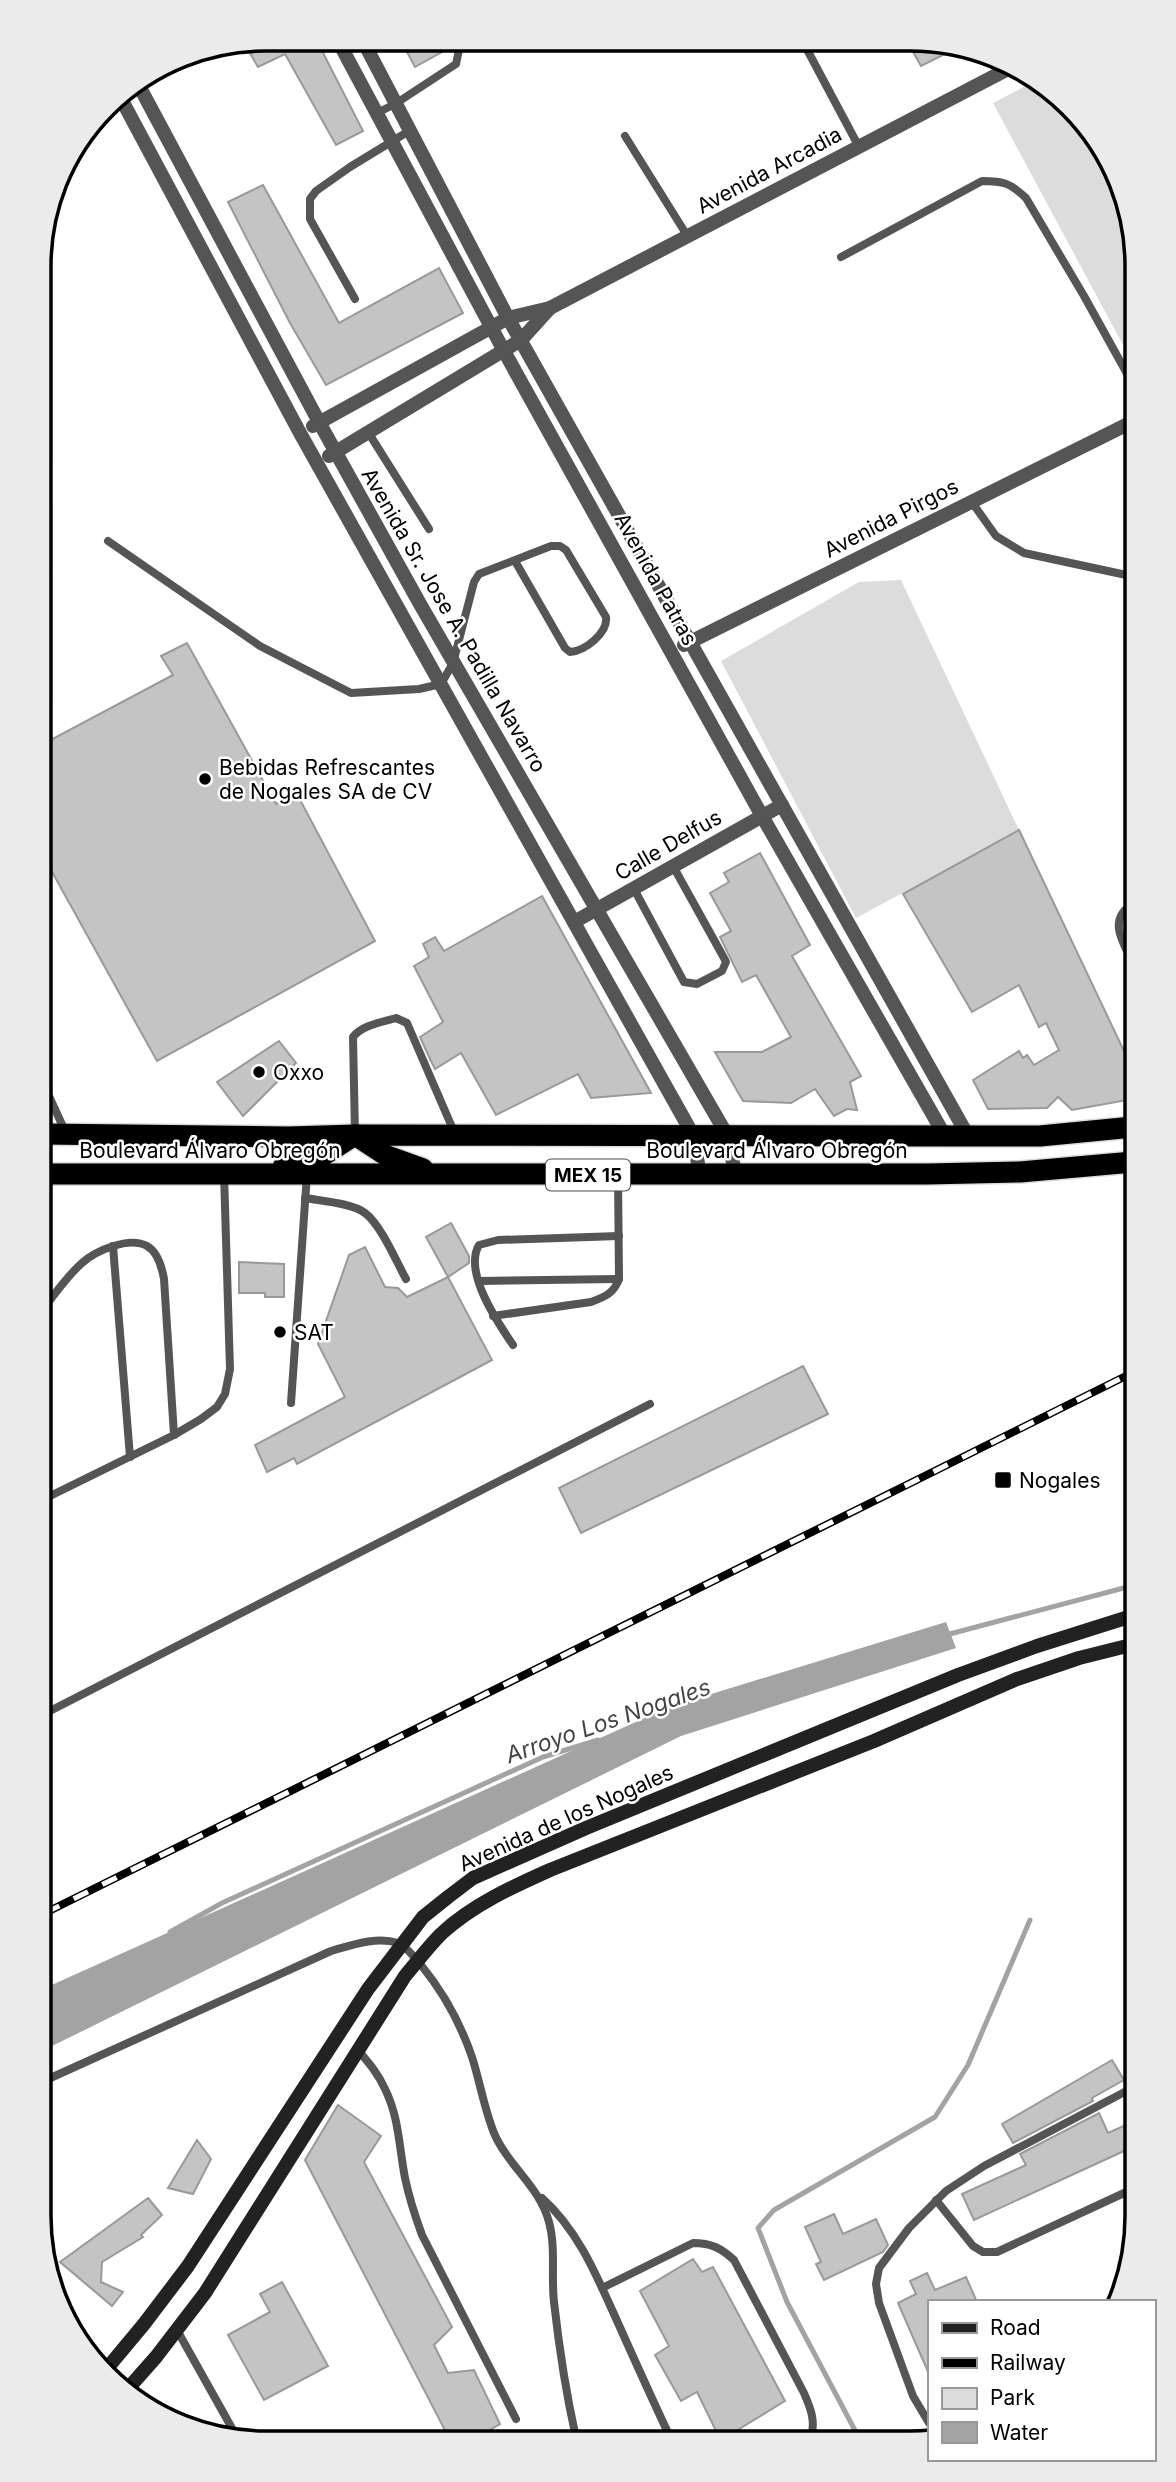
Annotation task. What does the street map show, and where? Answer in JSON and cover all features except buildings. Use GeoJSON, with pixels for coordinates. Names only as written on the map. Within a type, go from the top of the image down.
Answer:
{"type":"FeatureCollection","features":[{"type":"Feature","properties":{"kind":"highway","name":"Boulevard Álvaro Obregón"},"geometry":{"type":"LineString","coordinates":[[51,1134],[288,1137],[1040,1136],[1125,1129]]}},
{"type":"Feature","properties":{"kind":"highway"},"geometry":{"type":"LineString","coordinates":[[246,1174],[304,1162],[324,1154],[355,1135],[387,1156],[447,1175]]}},
{"type":"Feature","properties":{"kind":"highway","name":"Boulevard Álvaro Obregón"},"geometry":{"type":"LineString","coordinates":[[51,1174],[736,1175],[1020,1172],[1125,1163]]}},
{"type":"Feature","properties":{"kind":"main road","name":"Avenida de los Nogales"},"geometry":{"type":"LineString","coordinates":[[110,2364],[188,2266],[360,2000],[401,1944],[423,1917],[473,1878],[958,1675],[1125,1618]]}},
{"type":"Feature","properties":{"kind":"main road","name":"Avenida de los Nogales"},"geometry":{"type":"LineString","coordinates":[[132,2384],[205,2293],[405,1976],[450,1927],[468,1913],[508,1889],[874,1741],[1017,1679],[1079,1658],[1125,1646]]}},
{"type":"Feature","properties":{"kind":"street","name":"Avenida Patras"},"geometry":{"type":"LineString","coordinates":[[343,51],[503,351],[762,816],[945,1136]]}},
{"type":"Feature","properties":{"kind":"street","name":"Avenida Patras"},"geometry":{"type":"LineString","coordinates":[[368,51],[508,318],[968,1136]]}},
{"type":"Feature","properties":{"kind":"street","name":"Avenida Arcadia"},"geometry":{"type":"LineString","coordinates":[[300,433],[508,318],[550,308],[1002,72]]}},
{"type":"Feature","properties":{"kind":"street","name":"Avenida Sr. Jose A. Padilla Navarro"},"geometry":{"type":"LineString","coordinates":[[141,90],[335,452],[453,663],[727,1135],[736,1175]]}},
{"type":"Feature","properties":{"kind":"street","name":"Avenida Sr. Jose A. Padilla Navarro"},"geometry":{"type":"LineString","coordinates":[[124,104],[300,433],[693,1135],[700,1175]]}},
{"type":"Feature","properties":{"kind":"street"},"geometry":{"type":"LineString","coordinates":[[158,167],[177,158]]}},
{"type":"Feature","properties":{"kind":"street","name":"Avenida Arcadia"},"geometry":{"type":"LineString","coordinates":[[317,463],[521,341],[550,308]]}},
{"type":"Feature","properties":{"kind":"street","name":"Avenida Pirgos"},"geometry":{"type":"LineString","coordinates":[[672,652],[1125,425]]}},
{"type":"Feature","properties":{"kind":"street","name":"Calle Delfus"},"geometry":{"type":"LineString","coordinates":[[574,922],[782,805]]}},
{"type":"Feature","properties":{"kind":"lane"},"geometry":{"type":"LineString","coordinates":[[377,113],[456,64],[458,51]]}},
{"type":"Feature","properties":{"kind":"lane"},"geometry":{"type":"LineString","coordinates":[[808,51],[859,147]]}},
{"type":"Feature","properties":{"kind":"lane"},"geometry":{"type":"LineString","coordinates":[[355,299],[310,219],[310,199],[316,191],[350,167],[409,131]]}},
{"type":"Feature","properties":{"kind":"lane"},"geometry":{"type":"LineString","coordinates":[[625,136],[688,237]]}},
{"type":"Feature","properties":{"kind":"lane"},"geometry":{"type":"LineString","coordinates":[[841,257],[982,181],[998,181],[1012,185],[1026,198],[1125,370]]}},
{"type":"Feature","properties":{"kind":"lane"},"geometry":{"type":"LineString","coordinates":[[368,432],[429,528]]}},
{"type":"Feature","properties":{"kind":"lane"},"geometry":{"type":"LineString","coordinates":[[971,501],[996,536],[1024,553],[1125,575]]}},
{"type":"Feature","properties":{"kind":"lane"},"geometry":{"type":"LineString","coordinates":[[107,541],[260,646],[341,689],[361,694],[430,688],[440,684],[453,663],[474,582],[479,574],[551,546],[560,546],[566,550],[606,617],[604,630],[581,649],[570,652],[565,648],[515,561]]}},
{"type":"Feature","properties":{"kind":"lane"},"geometry":{"type":"LineString","coordinates":[[634,888],[684,982],[697,984],[722,971],[726,962],[673,866]]}},
{"type":"Feature","properties":{"kind":"lane"},"geometry":{"type":"LineString","coordinates":[[1125,909],[1118,921],[1125,946]]}},
{"type":"Feature","properties":{"kind":"lane"},"geometry":{"type":"LineString","coordinates":[[355,1135],[353,1037],[365,1028],[396,1017],[407,1023],[456,1136]]}},
{"type":"Feature","properties":{"kind":"lane"},"geometry":{"type":"LineString","coordinates":[[51,1100],[67,1134]]}},
{"type":"Feature","properties":{"kind":"lane"},"geometry":{"type":"LineString","coordinates":[[51,1496],[174,1435],[217,1407],[225,1394],[230,1369],[224,1174]]}},
{"type":"Feature","properties":{"kind":"lane"},"geometry":{"type":"LineString","coordinates":[[290,1403],[307,1174]]}},
{"type":"Feature","properties":{"kind":"lane"},"geometry":{"type":"LineString","coordinates":[[493,1316],[591,1302],[615,1289],[619,1279],[618,1175]]}},
{"type":"Feature","properties":{"kind":"lane"},"geometry":{"type":"LineString","coordinates":[[305,1198],[355,1208],[366,1213],[405,1279]]}},
{"type":"Feature","properties":{"kind":"lane"},"geometry":{"type":"LineString","coordinates":[[513,1345],[493,1316],[479,1281],[475,1251],[479,1245],[486,1241],[619,1236]]}},
{"type":"Feature","properties":{"kind":"lane"},"geometry":{"type":"LineString","coordinates":[[51,1300],[83,1262],[113,1246],[135,1243],[147,1246],[155,1253],[162,1268],[174,1435]]}},
{"type":"Feature","properties":{"kind":"lane"},"geometry":{"type":"LineString","coordinates":[[113,1246],[130,1457]]}},
{"type":"Feature","properties":{"kind":"lane"},"geometry":{"type":"LineString","coordinates":[[479,1281],[619,1279]]}},
{"type":"Feature","properties":{"kind":"lane"},"geometry":{"type":"LineString","coordinates":[[51,1710],[650,1404]]}},
{"type":"Feature","properties":{"kind":"lane"},"geometry":{"type":"LineString","coordinates":[[51,2078],[331,1951],[382,1940],[401,1944],[439,1986],[453,2011],[472,2059],[495,2135],[506,2155],[569,2229],[602,2288],[667,2431]]}},
{"type":"Feature","properties":{"kind":"lane"},"geometry":{"type":"LineString","coordinates":[[357,2049],[375,2070],[386,2089],[395,2115],[404,2175],[422,2235],[516,2418]]}},
{"type":"Feature","properties":{"kind":"lane"},"geometry":{"type":"LineString","coordinates":[[928,2421],[913,2396],[879,2303],[876,2284],[879,2268],[909,2228],[936,2200],[984,2166],[1125,2093]]}},
{"type":"Feature","properties":{"kind":"lane"},"geometry":{"type":"LineString","coordinates":[[936,2200],[973,2246],[983,2252],[997,2252],[1125,2193]]}},
{"type":"Feature","properties":{"kind":"lane"},"geometry":{"type":"LineString","coordinates":[[537,2194],[550,2223],[556,2323],[575,2431]]}},
{"type":"Feature","properties":{"kind":"lane"},"geometry":{"type":"LineString","coordinates":[[602,2288],[693,2243],[707,2243],[722,2249],[734,2260],[798,2380],[811,2411],[813,2431]]}},
{"type":"Feature","properties":{"kind":"lane"},"geometry":{"type":"LineString","coordinates":[[177,2330],[232,2428]]}},
{"type":"Feature","properties":{"kind":"green space"},"geometry":{"type":"Polygon","coordinates":[[[1026,85],[1062,114],[1081,135],[1096,158],[1109,183],[1123,238],[1125,349],[993,103],[1026,85]]]}},
{"type":"Feature","properties":{"kind":"green space"},"geometry":{"type":"Polygon","coordinates":[[[901,580],[1019,830],[856,918],[721,661],[859,582],[901,580]]]}},
{"type":"Feature","properties":{"kind":"water","name":"Arroyo Los Nogales"},"geometry":{"type":"Polygon","coordinates":[[[946,1622],[956,1648],[681,1736],[51,2047],[51,1985],[669,1707],[946,1622]]]}},
{"type":"Feature","properties":{"kind":"waterway","name":"Arroyo Los Nogales"},"geometry":{"type":"LineString","coordinates":[[946,1635],[1125,1588]]}},
{"type":"Feature","properties":{"kind":"waterway","name":"Arroyo Los Nogales"},"geometry":{"type":"LineString","coordinates":[[170,1932],[222,1903],[543,1757],[598,1740]]}},
{"type":"Feature","properties":{"kind":"waterway"},"geometry":{"type":"LineString","coordinates":[[855,2431],[787,2302],[758,2228],[774,2210],[935,2117],[968,2065],[1030,1920]]}},
{"type":"Feature","properties":{"kind":"railway"},"geometry":{"type":"LineString","coordinates":[[51,1910],[1125,1376]]}},
{"type":"Feature","properties":{"kind":"place","name":"Bebidas Refrescantes de Nogales SA de CV"},"geometry":{"type":"Point","coordinates":[205,779]}},
{"type":"Feature","properties":{"kind":"place","name":"Oxxo"},"geometry":{"type":"Point","coordinates":[259,1072]}},
{"type":"Feature","properties":{"kind":"place","name":"SAT"},"geometry":{"type":"Point","coordinates":[280,1332]}},
{"type":"Feature","properties":{"kind":"place","name":"Nogales"},"geometry":{"type":"Point","coordinates":[1003,1480]}}]}
